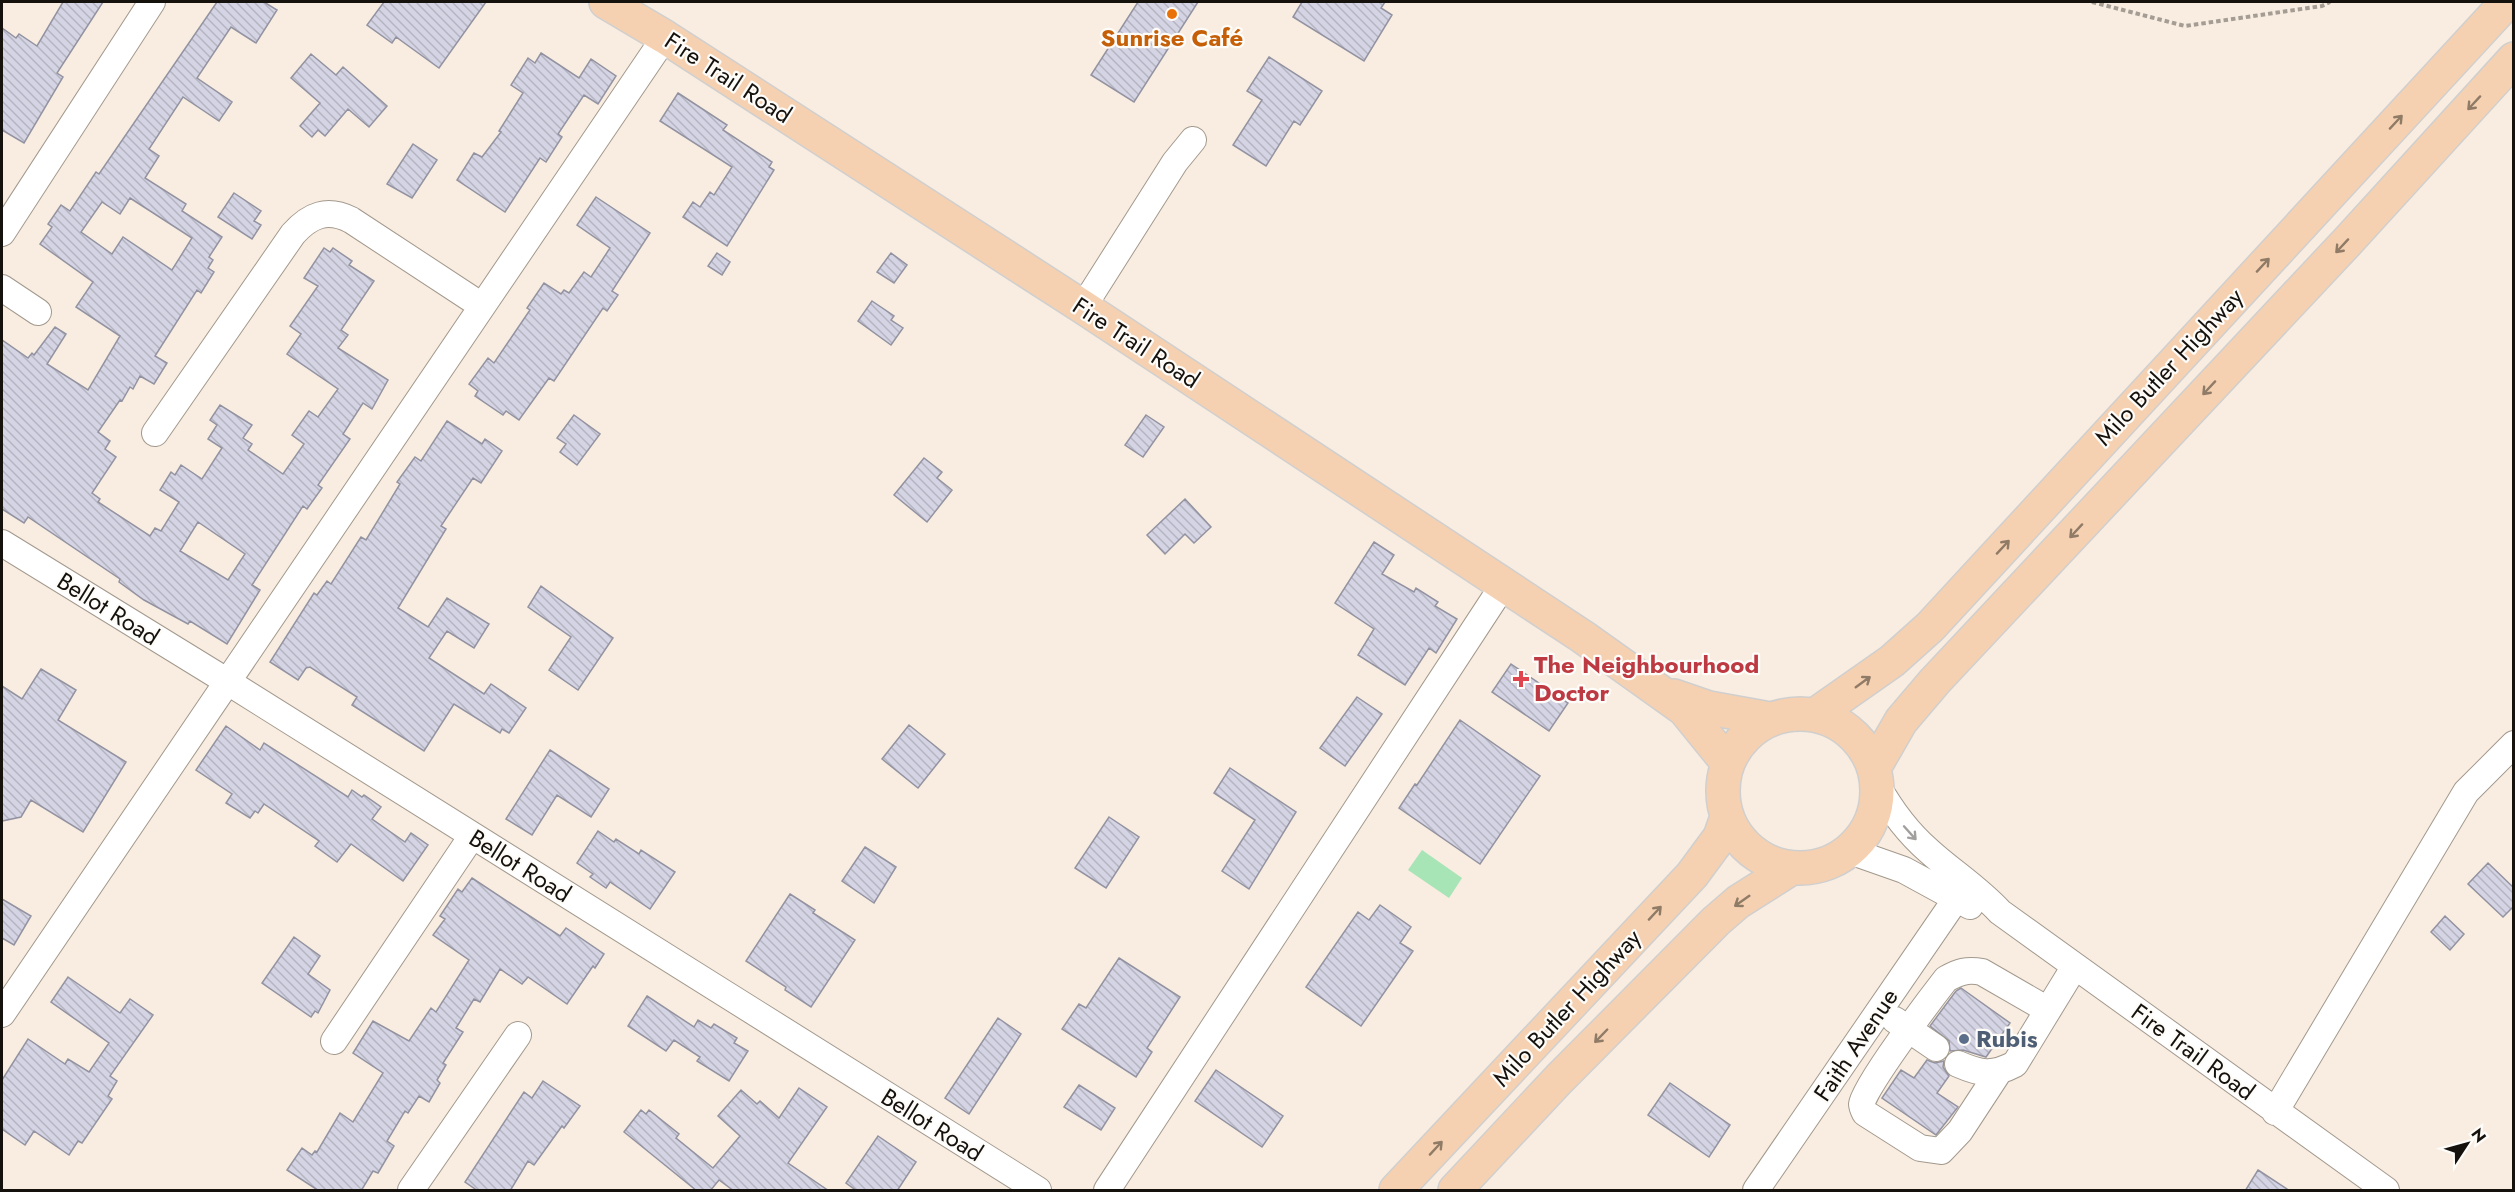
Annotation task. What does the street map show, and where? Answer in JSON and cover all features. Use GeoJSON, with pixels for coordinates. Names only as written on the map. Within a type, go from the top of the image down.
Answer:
{"type":"FeatureCollection","features":[{"type":"Feature","properties":{"kind":"main road","name":"Fire Trail Road"},"geometry":{"type":"LineString","coordinates":[[606,2],[665,37],[1504,584],[1661,691],[1693,718],[1728,763]]}},
{"type":"Feature","properties":{"kind":"main road","name":"Milo Butler Highway"},"geometry":{"type":"LineString","coordinates":[[1815,715],[1892,661],[1930,627],[2507,2]]}},
{"type":"Feature","properties":{"kind":"main road","name":"Milo Butler Highway"},"geometry":{"type":"LineString","coordinates":[[1875,776],[1901,721],[1927,689],[2348,240],[2514,59]]}},
{"type":"Feature","properties":{"kind":"main road","name":"Fire Trail Road"},"geometry":{"type":"LineString","coordinates":[[1661,691],[1709,708],[1770,719]]}},
{"type":"Feature","properties":{"kind":"main road"},"geometry":{"type":"LineString","coordinates":[[1793,714],[1815,715],[1829,720],[1852,734],[1860,743],[1875,776],[1877,801],[1868,829],[1850,851],[1823,866],[1790,868],[1764,860],[1740,841],[1727,817],[1722,790],[1728,763],[1740,741],[1770,719],[1793,714]]}},
{"type":"Feature","properties":{"kind":"main road","name":"Milo Butler Highway"},"geometry":{"type":"LineString","coordinates":[[1396,1191],[1692,875],[1720,837],[1727,817]]}},
{"type":"Feature","properties":{"kind":"main road","name":"Milo Butler Highway"},"geometry":{"type":"LineString","coordinates":[[1455,1191],[1567,1071],[1716,921],[1738,902],[1790,868]]}},
{"type":"Feature","properties":{"kind":"street"},"geometry":{"type":"LineString","coordinates":[[2,233],[152,2]]}},
{"type":"Feature","properties":{"kind":"street"},"geometry":{"type":"LineString","coordinates":[[2,1014],[665,37]]}},
{"type":"Feature","properties":{"kind":"street"},"geometry":{"type":"LineString","coordinates":[[1083,308],[1175,162],[1193,140]]}},
{"type":"Feature","properties":{"kind":"street"},"geometry":{"type":"LineString","coordinates":[[155,434],[293,234],[313,217],[323,213],[338,214],[351,220],[482,306]]}},
{"type":"Feature","properties":{"kind":"street"},"geometry":{"type":"LineString","coordinates":[[2,288],[38,312]]}},
{"type":"Feature","properties":{"kind":"street","name":"Bellot Road"},"geometry":{"type":"LineString","coordinates":[[2,543],[228,682],[1038,1191]]}},
{"type":"Feature","properties":{"kind":"street"},"geometry":{"type":"LineString","coordinates":[[1107,1191],[1504,584]]}},
{"type":"Feature","properties":{"kind":"street"},"geometry":{"type":"LineString","coordinates":[[2275,1112],[2466,792],[2514,744]]}},
{"type":"Feature","properties":{"kind":"street","name":"Fire Trail Road"},"geometry":{"type":"LineString","coordinates":[[1875,776],[1899,820],[1915,838],[1930,853],[1985,896],[2000,912],[2386,1191]]}},
{"type":"Feature","properties":{"kind":"street"},"geometry":{"type":"LineString","coordinates":[[334,1041],[472,836]]}},
{"type":"Feature","properties":{"kind":"street","name":"Fire Trail Road"},"geometry":{"type":"LineString","coordinates":[[1850,851],[1904,870],[1978,909],[2000,912]]}},
{"type":"Feature","properties":{"kind":"street","name":"Faith Avenue"},"geometry":{"type":"LineString","coordinates":[[1756,1191],[1956,899]]}},
{"type":"Feature","properties":{"kind":"street"},"geometry":{"type":"LineString","coordinates":[[2048,1010],[1982,972],[1961,971],[1946,979],[1867,1094],[1862,1106],[1864,1113],[1920,1148],[1941,1151],[1960,1131],[1998,1073],[2015,1064],[2048,1010],[2074,966]]}},
{"type":"Feature","properties":{"kind":"street"},"geometry":{"type":"LineString","coordinates":[[1880,1009],[1936,1048]]}},
{"type":"Feature","properties":{"kind":"street"},"geometry":{"type":"LineString","coordinates":[[411,1191],[518,1035]]}},
{"type":"Feature","properties":{"kind":"street"},"geometry":{"type":"LineString","coordinates":[[1958,1064],[1977,1072],[1998,1073]]}},
{"type":"Feature","properties":{"kind":"path"},"geometry":{"type":"LineString","coordinates":[[2092,2],[2185,26],[2322,6],[2330,2]]}},
{"type":"Feature","properties":{"kind":"green space"},"geometry":{"type":"Polygon","coordinates":[[[1422,850],[1462,878],[1449,898],[1408,870],[1422,850]]]}},
{"type":"Feature","properties":{"kind":"building"},"geometry":{"type":"Polygon","coordinates":[[[63,2],[103,2],[57,73],[63,77],[24,143],[2,130],[2,28],[16,38],[19,34],[37,46],[63,2]]]}},
{"type":"Feature","properties":{"kind":"building"},"geometry":{"type":"Polygon","coordinates":[[[217,2],[264,2],[277,10],[256,43],[231,27],[197,78],[232,102],[219,121],[183,97],[149,149],[159,156],[145,178],[186,204],[182,211],[222,237],[209,257],[213,260],[208,268],[214,272],[201,293],[197,290],[155,356],[167,363],[154,384],[140,376],[133,389],[130,387],[98,432],[110,441],[105,449],[116,457],[92,493],[100,499],[98,502],[150,536],[155,528],[161,531],[179,502],[160,490],[171,472],[175,475],[181,465],[202,479],[222,448],[208,439],[217,425],[210,420],[220,405],[252,425],[243,438],[252,444],[248,450],[283,474],[304,444],[292,435],[309,411],[318,417],[338,389],[287,354],[301,334],[290,326],[318,286],[304,278],[324,248],[330,252],[333,248],[352,261],[349,265],[374,281],[341,330],[348,335],[338,348],[388,380],[372,409],[363,403],[343,434],[350,439],[318,485],[322,488],[307,509],[303,506],[252,585],[260,590],[227,644],[190,621],[188,624],[144,600],[119,582],[120,579],[28,517],[24,523],[2,509],[2,340],[28,358],[32,353],[34,355],[55,327],[66,334],[47,364],[88,390],[120,336],[76,307],[93,282],[40,244],[52,227],[48,224],[61,205],[70,211],[96,172],[99,174],[217,2]],[[130,198],[120,214],[102,202],[81,232],[112,254],[123,237],[172,270],[192,238],[130,198]],[[198,522],[180,551],[228,580],[245,554],[198,522]]]}},
{"type":"Feature","properties":{"kind":"building"},"geometry":{"type":"Polygon","coordinates":[[[384,2],[486,2],[439,68],[396,37],[392,43],[367,25],[384,2]]]}},
{"type":"Feature","properties":{"kind":"building"},"geometry":{"type":"Polygon","coordinates":[[[1138,2],[1198,2],[1134,102],[1091,75],[1138,2]]]}},
{"type":"Feature","properties":{"kind":"building"},"geometry":{"type":"Polygon","coordinates":[[[1302,2],[1385,2],[1381,8],[1392,15],[1364,61],[1293,17],[1302,2]]]}},
{"type":"Feature","properties":{"kind":"building"},"geometry":{"type":"Polygon","coordinates":[[[541,53],[579,78],[591,59],[616,76],[598,104],[584,95],[558,134],[562,137],[546,162],[540,158],[505,212],[457,180],[474,153],[482,157],[501,132],[499,131],[523,93],[511,85],[528,58],[535,63],[541,53]]]}},
{"type":"Feature","properties":{"kind":"building"},"geometry":{"type":"Polygon","coordinates":[[[311,54],[336,75],[343,67],[387,106],[369,127],[348,109],[325,136],[318,130],[312,137],[300,126],[320,103],[291,78],[311,54]]]}},
{"type":"Feature","properties":{"kind":"building"},"geometry":{"type":"Polygon","coordinates":[[[1269,57],[1322,91],[1300,125],[1294,121],[1266,166],[1233,145],[1262,100],[1247,91],[1269,57]]]}},
{"type":"Feature","properties":{"kind":"building"},"geometry":{"type":"Polygon","coordinates":[[[678,93],[727,125],[723,130],[772,162],[769,167],[774,170],[727,246],[683,217],[693,202],[700,207],[710,192],[714,195],[732,167],[660,121],[678,93]]]}},
{"type":"Feature","properties":{"kind":"building"},"geometry":{"type":"Polygon","coordinates":[[[413,144],[437,160],[412,198],[387,184],[413,144]]]}},
{"type":"Feature","properties":{"kind":"building"},"geometry":{"type":"Polygon","coordinates":[[[234,193],[261,211],[254,221],[261,225],[252,239],[218,217],[234,193]]]}},
{"type":"Feature","properties":{"kind":"building"},"geometry":{"type":"Polygon","coordinates":[[[596,197],[650,233],[612,291],[618,295],[607,311],[603,308],[554,381],[549,378],[519,420],[506,411],[503,415],[475,396],[478,391],[469,384],[488,358],[494,363],[530,310],[527,308],[544,283],[561,294],[564,290],[569,293],[584,272],[591,277],[610,248],[577,225],[596,197]]]}},
{"type":"Feature","properties":{"kind":"building"},"geometry":{"type":"Polygon","coordinates":[[[717,253],[730,262],[722,275],[708,266],[717,253]]]}},
{"type":"Feature","properties":{"kind":"building"},"geometry":{"type":"Polygon","coordinates":[[[891,253],[907,265],[894,283],[877,272],[891,253]]]}},
{"type":"Feature","properties":{"kind":"building"},"geometry":{"type":"Polygon","coordinates":[[[872,301],[894,316],[891,320],[903,328],[891,345],[858,321],[872,301]]]}},
{"type":"Feature","properties":{"kind":"building"},"geometry":{"type":"Polygon","coordinates":[[[574,415],[600,434],[577,465],[560,452],[566,444],[557,438],[574,415]]]}},
{"type":"Feature","properties":{"kind":"building"},"geometry":{"type":"Polygon","coordinates":[[[1146,415],[1164,427],[1143,457],[1125,445],[1146,415]]]}},
{"type":"Feature","properties":{"kind":"building"},"geometry":{"type":"Polygon","coordinates":[[[447,421],[482,444],[485,439],[502,451],[481,483],[473,478],[441,526],[446,529],[398,608],[428,627],[447,598],[489,624],[474,648],[447,631],[429,658],[484,694],[491,684],[526,708],[509,733],[502,729],[500,733],[454,704],[424,751],[352,705],[357,697],[310,667],[306,668],[298,680],[270,662],[314,593],[317,595],[327,581],[331,584],[361,537],[366,540],[400,484],[397,482],[415,457],[421,461],[447,421]]]}},
{"type":"Feature","properties":{"kind":"building"},"geometry":{"type":"Polygon","coordinates":[[[924,458],[942,472],[937,478],[952,490],[927,522],[894,495],[924,458]]]}},
{"type":"Feature","properties":{"kind":"building"},"geometry":{"type":"Polygon","coordinates":[[[1185,499],[1211,527],[1194,543],[1185,534],[1165,554],[1147,535],[1185,499]]]}},
{"type":"Feature","properties":{"kind":"building"},"geometry":{"type":"Polygon","coordinates":[[[1374,542],[1394,555],[1382,574],[1414,592],[1416,588],[1438,602],[1435,606],[1457,619],[1436,653],[1429,648],[1405,685],[1358,655],[1374,629],[1335,603],[1374,542]]]}},
{"type":"Feature","properties":{"kind":"building"},"geometry":{"type":"Polygon","coordinates":[[[541,586],[613,638],[578,690],[549,670],[571,637],[528,607],[541,586]]]}},
{"type":"Feature","properties":{"kind":"building"},"geometry":{"type":"Polygon","coordinates":[[[1511,664],[1568,703],[1549,731],[1492,692],[1511,664]]]}},
{"type":"Feature","properties":{"kind":"building"},"geometry":{"type":"Polygon","coordinates":[[[41,669],[76,690],[58,720],[126,762],[83,832],[31,800],[21,817],[2,821],[2,686],[22,699],[41,669]]]}},
{"type":"Feature","properties":{"kind":"building"},"geometry":{"type":"Polygon","coordinates":[[[1357,697],[1382,714],[1345,766],[1320,748],[1357,697]]]}},
{"type":"Feature","properties":{"kind":"building"},"geometry":{"type":"Polygon","coordinates":[[[1460,720],[1540,776],[1480,864],[1399,808],[1460,720]]]}},
{"type":"Feature","properties":{"kind":"building"},"geometry":{"type":"Polygon","coordinates":[[[909,725],[945,754],[918,788],[882,759],[909,725]]]}},
{"type":"Feature","properties":{"kind":"building"},"geometry":{"type":"Polygon","coordinates":[[[226,726],[260,750],[264,743],[348,797],[352,790],[362,797],[364,795],[381,807],[372,819],[405,842],[411,833],[428,845],[403,881],[351,844],[337,862],[315,846],[319,841],[264,804],[258,813],[255,811],[250,818],[226,803],[232,794],[196,770],[226,726]]]}},
{"type":"Feature","properties":{"kind":"building"},"geometry":{"type":"Polygon","coordinates":[[[550,750],[609,789],[591,817],[557,795],[532,835],[506,819],[550,750]]]}},
{"type":"Feature","properties":{"kind":"building"},"geometry":{"type":"Polygon","coordinates":[[[1230,768],[1296,812],[1249,889],[1222,871],[1255,820],[1214,793],[1230,768]]]}},
{"type":"Feature","properties":{"kind":"building"},"geometry":{"type":"Polygon","coordinates":[[[1109,817],[1139,837],[1106,888],[1075,868],[1109,817]]]}},
{"type":"Feature","properties":{"kind":"building"},"geometry":{"type":"Polygon","coordinates":[[[598,831],[614,842],[616,839],[639,854],[641,850],[675,872],[650,909],[610,882],[606,888],[590,877],[593,874],[577,863],[598,831]]]}},
{"type":"Feature","properties":{"kind":"building"},"geometry":{"type":"Polygon","coordinates":[[[865,847],[896,867],[874,903],[842,881],[865,847]]]}},
{"type":"Feature","properties":{"kind":"building"},"geometry":{"type":"Polygon","coordinates":[[[2488,863],[2514,888],[2514,906],[2503,917],[2468,884],[2488,863]]]}},
{"type":"Feature","properties":{"kind":"building"},"geometry":{"type":"Polygon","coordinates":[[[472,878],[560,936],[566,928],[604,954],[567,1004],[528,977],[522,984],[500,969],[480,1002],[474,999],[456,1028],[463,1032],[443,1063],[446,1065],[437,1080],[440,1083],[429,1102],[419,1096],[408,1113],[405,1111],[387,1141],[394,1146],[378,1173],[373,1171],[361,1191],[319,1191],[287,1170],[302,1148],[312,1155],[315,1151],[317,1152],[340,1113],[353,1122],[383,1073],[353,1053],[373,1021],[409,1041],[431,1008],[436,1012],[469,960],[433,935],[445,919],[440,916],[458,889],[462,892],[472,878]]]}},
{"type":"Feature","properties":{"kind":"building"},"geometry":{"type":"Polygon","coordinates":[[[790,894],[815,910],[813,913],[855,940],[811,1007],[785,990],[786,987],[746,961],[790,894]]]}},
{"type":"Feature","properties":{"kind":"building"},"geometry":{"type":"Polygon","coordinates":[[[2,899],[31,916],[14,945],[2,938],[2,899]]]}},
{"type":"Feature","properties":{"kind":"building"},"geometry":{"type":"Polygon","coordinates":[[[1380,905],[1411,927],[1400,943],[1413,951],[1361,1026],[1306,987],[1358,912],[1369,920],[1380,905]]]}},
{"type":"Feature","properties":{"kind":"building"},"geometry":{"type":"Polygon","coordinates":[[[2445,916],[2464,934],[2450,950],[2431,932],[2445,916]]]}},
{"type":"Feature","properties":{"kind":"building"},"geometry":{"type":"Polygon","coordinates":[[[294,937],[320,956],[308,974],[330,990],[318,1013],[315,1011],[311,1017],[262,983],[294,937]]]}},
{"type":"Feature","properties":{"kind":"building"},"geometry":{"type":"Polygon","coordinates":[[[1119,958],[1180,997],[1147,1048],[1152,1052],[1136,1077],[1062,1029],[1079,1004],[1086,1008],[1119,958]]]}},
{"type":"Feature","properties":{"kind":"building"},"geometry":{"type":"Polygon","coordinates":[[[68,977],[120,1013],[130,999],[153,1015],[110,1076],[117,1081],[108,1096],[112,1099],[82,1143],[78,1141],[69,1155],[34,1131],[25,1145],[2,1129],[2,1080],[28,1039],[65,1064],[68,1059],[89,1072],[109,1043],[51,1002],[68,977]]]}},
{"type":"Feature","properties":{"kind":"building","name":"Rubis"},"geometry":{"type":"Polygon","coordinates":[[[1961,988],[2010,1023],[1986,1057],[1963,1050],[1950,1051],[1949,1041],[1930,1026],[1956,991],[1961,988]]]}},
{"type":"Feature","properties":{"kind":"building"},"geometry":{"type":"Polygon","coordinates":[[[647,996],[694,1027],[698,1020],[711,1028],[714,1024],[737,1038],[734,1043],[748,1051],[729,1081],[697,1061],[700,1057],[674,1040],[666,1051],[628,1026],[647,996]]]}},
{"type":"Feature","properties":{"kind":"building"},"geometry":{"type":"Polygon","coordinates":[[[998,1018],[1021,1034],[969,1114],[945,1098],[998,1018]]]}},
{"type":"Feature","properties":{"kind":"building"},"geometry":{"type":"Polygon","coordinates":[[[1927,1060],[1935,1063],[1944,1061],[1943,1067],[1949,1076],[1937,1093],[1958,1107],[1936,1135],[1882,1098],[1901,1070],[1914,1078],[1927,1060]]]}},
{"type":"Feature","properties":{"kind":"building"},"geometry":{"type":"Polygon","coordinates":[[[1216,1070],[1283,1116],[1262,1147],[1195,1101],[1216,1070]]]}},
{"type":"Feature","properties":{"kind":"building"},"geometry":{"type":"Polygon","coordinates":[[[543,1081],[580,1106],[564,1128],[562,1126],[534,1165],[528,1161],[510,1191],[478,1191],[465,1182],[524,1092],[532,1098],[543,1081]]]}},
{"type":"Feature","properties":{"kind":"building"},"geometry":{"type":"Polygon","coordinates":[[[1670,1083],[1730,1125],[1709,1157],[1648,1115],[1670,1083]]]}},
{"type":"Feature","properties":{"kind":"building"},"geometry":{"type":"Polygon","coordinates":[[[1079,1085],[1115,1108],[1101,1130],[1064,1107],[1079,1085]]]}},
{"type":"Feature","properties":{"kind":"building"},"geometry":{"type":"Polygon","coordinates":[[[799,1088],[827,1107],[788,1163],[829,1191],[734,1191],[719,1180],[710,1191],[697,1191],[624,1132],[641,1110],[646,1114],[649,1110],[679,1134],[676,1138],[713,1168],[740,1136],[718,1116],[741,1090],[757,1104],[760,1101],[779,1118],[799,1088]]]}},
{"type":"Feature","properties":{"kind":"building"},"geometry":{"type":"Polygon","coordinates":[[[878,1136],[916,1162],[897,1191],[857,1191],[846,1183],[878,1136]]]}},
{"type":"Feature","properties":{"kind":"building"},"geometry":{"type":"Polygon","coordinates":[[[2258,1170],[2290,1191],[2245,1191],[2258,1170]]]}},
{"type":"Feature","properties":{"kind":"place","name":"Sunrise Café"},"geometry":{"type":"Point","coordinates":[1172,14]}},
{"type":"Feature","properties":{"kind":"place","name":"The Neighbourhood Doctor"},"geometry":{"type":"Point","coordinates":[1521,679]}},
{"type":"Feature","properties":{"kind":"place","name":"Rubis"},"geometry":{"type":"Point","coordinates":[1964,1039]}}]}
